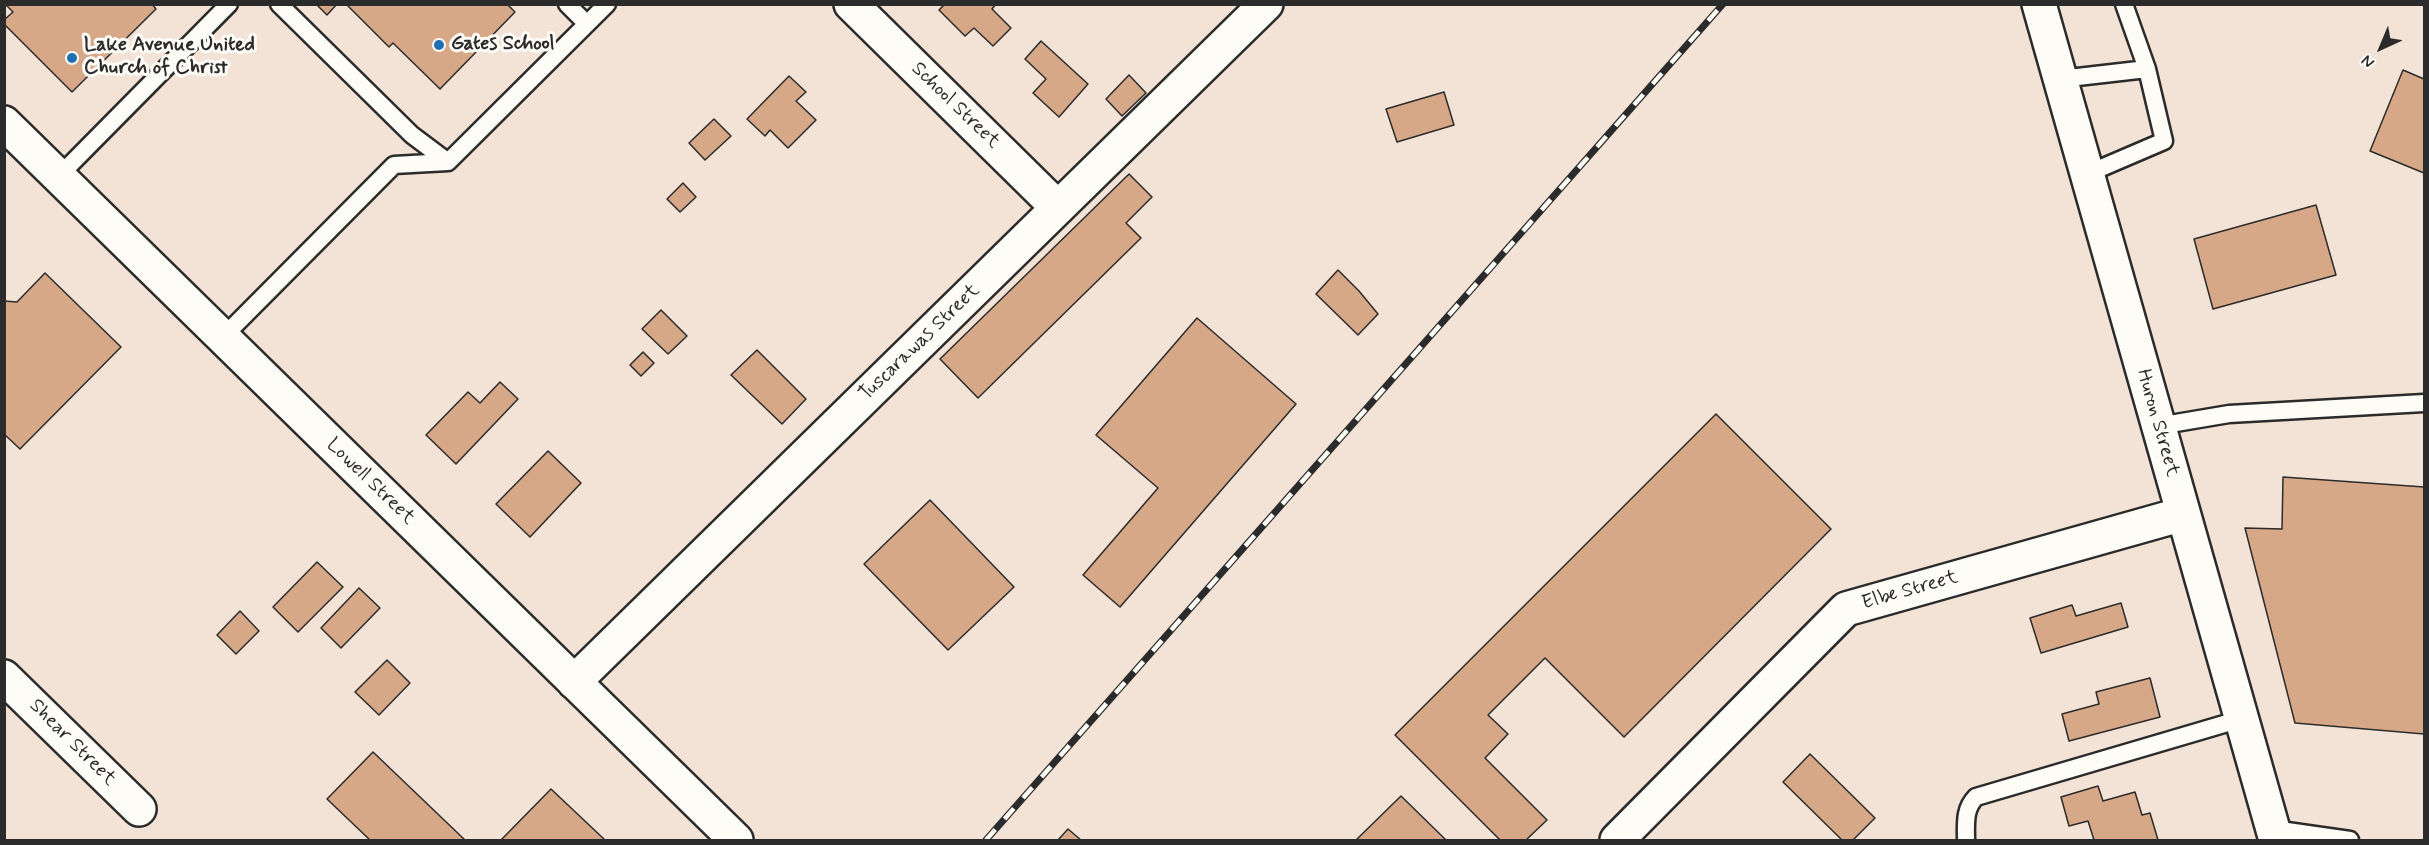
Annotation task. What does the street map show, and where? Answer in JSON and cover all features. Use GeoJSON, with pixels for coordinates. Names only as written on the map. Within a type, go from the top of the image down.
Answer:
{"type":"FeatureCollection","features":[{"type":"Feature","properties":{"kind":"street","name":"School Street"},"geometry":{"type":"LineString","coordinates":[[851,4],[1058,208]]}},
{"type":"Feature","properties":{"kind":"street","name":"Tuscarawas Street"},"geometry":{"type":"LineString","coordinates":[[574,682],[1266,4]]}},
{"type":"Feature","properties":{"kind":"street","name":"Huron Street"},"geometry":{"type":"LineString","coordinates":[[2039,4],[2275,835]]}},
{"type":"Feature","properties":{"kind":"street","name":"Lowell Street"},"geometry":{"type":"LineString","coordinates":[[4,123],[736,840]]}},
{"type":"Feature","properties":{"kind":"street","name":"Elbe Street"},"geometry":{"type":"LineString","coordinates":[[1617,840],[1846,609],[2183,514]]}},
{"type":"Feature","properties":{"kind":"street","name":"Shear Street"},"geometry":{"type":"LineString","coordinates":[[4,677],[139,809]]}},
{"type":"Feature","properties":{"kind":"lane"},"geometry":{"type":"LineString","coordinates":[[59,176],[229,4]]}},
{"type":"Feature","properties":{"kind":"lane"},"geometry":{"type":"LineString","coordinates":[[279,4],[412,135],[447,162]]}},
{"type":"Feature","properties":{"kind":"lane"},"geometry":{"type":"LineString","coordinates":[[567,4],[587,24]]}},
{"type":"Feature","properties":{"kind":"lane"},"geometry":{"type":"LineString","coordinates":[[222,338],[394,165],[447,162],[607,4]]}},
{"type":"Feature","properties":{"kind":"lane"},"geometry":{"type":"LineString","coordinates":[[2087,174],[2164,141],[2147,69],[2124,4]]}},
{"type":"Feature","properties":{"kind":"lane"},"geometry":{"type":"LineString","coordinates":[[2060,79],[2147,69]]}},
{"type":"Feature","properties":{"kind":"lane"},"geometry":{"type":"LineString","coordinates":[[2158,426],[2229,414],[2424,403]]}},
{"type":"Feature","properties":{"kind":"lane"},"geometry":{"type":"LineString","coordinates":[[1966,840],[1966,816],[1970,802],[1976,797],[2241,719]]}},
{"type":"Feature","properties":{"kind":"lane"},"geometry":{"type":"LineString","coordinates":[[2275,835],[2350,840]]}},
{"type":"Feature","properties":{"kind":"building","name":"Lake Avenue United Church of Christ"},"geometry":{"type":"Polygon","coordinates":[[[5,4],[152,4],[156,9],[72,92],[4,24],[4,20],[13,12],[5,4]]]}},
{"type":"Feature","properties":{"kind":"building"},"geometry":{"type":"Polygon","coordinates":[[[316,4],[337,4],[327,15],[316,4]]]}},
{"type":"Feature","properties":{"kind":"building","name":"Gates School"},"geometry":{"type":"Polygon","coordinates":[[[346,4],[507,4],[515,12],[440,89],[393,43],[389,47],[346,4]]]}},
{"type":"Feature","properties":{"kind":"building"},"geometry":{"type":"Polygon","coordinates":[[[945,4],[996,4],[992,9],[1011,28],[993,46],[974,28],[965,36],[939,10],[945,4]]]}},
{"type":"Feature","properties":{"kind":"building"},"geometry":{"type":"Polygon","coordinates":[[[1041,41],[1088,84],[1059,117],[1033,93],[1046,79],[1025,59],[1041,41]]]}},
{"type":"Feature","properties":{"kind":"building"},"geometry":{"type":"Polygon","coordinates":[[[2403,70],[2424,79],[2424,173],[2370,151],[2403,70]]]}},
{"type":"Feature","properties":{"kind":"building"},"geometry":{"type":"Polygon","coordinates":[[[1129,75],[1146,93],[1122,116],[1106,99],[1129,75]]]}},
{"type":"Feature","properties":{"kind":"building"},"geometry":{"type":"Polygon","coordinates":[[[789,76],[806,92],[796,101],[816,120],[788,148],[770,130],[765,136],[747,119],[789,76]]]}},
{"type":"Feature","properties":{"kind":"building"},"geometry":{"type":"Polygon","coordinates":[[[1444,92],[1454,125],[1397,142],[1386,109],[1444,92]]]}},
{"type":"Feature","properties":{"kind":"building"},"geometry":{"type":"Polygon","coordinates":[[[714,119],[731,136],[705,160],[689,143],[714,119]]]}},
{"type":"Feature","properties":{"kind":"building"},"geometry":{"type":"Polygon","coordinates":[[[1129,174],[1152,197],[1126,223],[1141,238],[978,398],[940,359],[1129,174]]]}},
{"type":"Feature","properties":{"kind":"building"},"geometry":{"type":"Polygon","coordinates":[[[683,183],[696,197],[680,212],[667,199],[683,183]]]}},
{"type":"Feature","properties":{"kind":"building"},"geometry":{"type":"Polygon","coordinates":[[[2316,205],[2336,275],[2213,309],[2194,239],[2316,205]]]}},
{"type":"Feature","properties":{"kind":"building"},"geometry":{"type":"Polygon","coordinates":[[[1338,270],[1378,314],[1358,335],[1316,294],[1338,270]]]}},
{"type":"Feature","properties":{"kind":"building"},"geometry":{"type":"Polygon","coordinates":[[[45,273],[121,347],[20,449],[4,434],[4,301],[17,302],[45,273]]]}},
{"type":"Feature","properties":{"kind":"building"},"geometry":{"type":"Polygon","coordinates":[[[661,310],[687,336],[668,354],[642,329],[661,310]]]}},
{"type":"Feature","properties":{"kind":"building"},"geometry":{"type":"Polygon","coordinates":[[[1197,318],[1296,404],[1120,607],[1083,575],[1158,488],[1096,435],[1197,318]]]}},
{"type":"Feature","properties":{"kind":"building"},"geometry":{"type":"Polygon","coordinates":[[[757,350],[806,399],[782,424],[731,375],[757,350]]]}},
{"type":"Feature","properties":{"kind":"building"},"geometry":{"type":"Polygon","coordinates":[[[643,352],[654,363],[641,376],[630,365],[643,352]]]}},
{"type":"Feature","properties":{"kind":"building"},"geometry":{"type":"Polygon","coordinates":[[[500,382],[518,399],[456,464],[426,435],[468,392],[480,403],[500,382]]]}},
{"type":"Feature","properties":{"kind":"building"},"geometry":{"type":"Polygon","coordinates":[[[1716,414],[1831,529],[1624,737],[1545,658],[1488,715],[1508,734],[1485,758],[1547,820],[1526,840],[1500,840],[1395,735],[1716,414]]]}},
{"type":"Feature","properties":{"kind":"building"},"geometry":{"type":"Polygon","coordinates":[[[548,451],[581,483],[530,537],[496,504],[548,451]]]}},
{"type":"Feature","properties":{"kind":"building"},"geometry":{"type":"Polygon","coordinates":[[[2283,477],[2424,487],[2424,734],[2295,723],[2245,528],[2282,529],[2283,477]]]}},
{"type":"Feature","properties":{"kind":"building"},"geometry":{"type":"Polygon","coordinates":[[[930,500],[1014,587],[948,650],[864,564],[930,500]]]}},
{"type":"Feature","properties":{"kind":"building"},"geometry":{"type":"Polygon","coordinates":[[[317,562],[343,587],[298,632],[273,607],[317,562]]]}},
{"type":"Feature","properties":{"kind":"building"},"geometry":{"type":"Polygon","coordinates":[[[359,588],[380,608],[341,648],[321,628],[359,588]]]}},
{"type":"Feature","properties":{"kind":"building"},"geometry":{"type":"Polygon","coordinates":[[[2121,603],[2128,627],[2041,653],[2030,618],[2072,605],[2076,616],[2121,603]]]}},
{"type":"Feature","properties":{"kind":"building"},"geometry":{"type":"Polygon","coordinates":[[[240,611],[259,631],[236,654],[217,635],[240,611]]]}},
{"type":"Feature","properties":{"kind":"building"},"geometry":{"type":"Polygon","coordinates":[[[387,660],[410,683],[379,715],[355,692],[387,660]]]}},
{"type":"Feature","properties":{"kind":"building"},"geometry":{"type":"Polygon","coordinates":[[[2150,678],[2160,717],[2069,741],[2062,714],[2099,704],[2096,692],[2150,678]]]}},
{"type":"Feature","properties":{"kind":"building"},"geometry":{"type":"Polygon","coordinates":[[[373,752],[465,840],[370,840],[327,799],[373,752]]]}},
{"type":"Feature","properties":{"kind":"building"},"geometry":{"type":"Polygon","coordinates":[[[1810,754],[1875,818],[1853,840],[1842,840],[1783,782],[1810,754]]]}},
{"type":"Feature","properties":{"kind":"building"},"geometry":{"type":"Polygon","coordinates":[[[2098,786],[2103,801],[2135,792],[2142,815],[2150,813],[2158,840],[2094,840],[2088,821],[2069,826],[2061,797],[2098,786]]]}},
{"type":"Feature","properties":{"kind":"building"},"geometry":{"type":"Polygon","coordinates":[[[551,789],[605,840],[501,840],[551,789]]]}},
{"type":"Feature","properties":{"kind":"building"},"geometry":{"type":"Polygon","coordinates":[[[1401,796],[1446,840],[1356,840],[1401,796]]]}},
{"type":"Feature","properties":{"kind":"building"},"geometry":{"type":"Polygon","coordinates":[[[1068,829],[1081,840],[1058,840],[1068,829]]]}},
{"type":"Feature","properties":{"kind":"railway"},"geometry":{"type":"LineString","coordinates":[[986,840],[1723,4]]}},
{"type":"Feature","properties":{"kind":"place","name":"Gates School"},"geometry":{"type":"Point","coordinates":[439,45]}},
{"type":"Feature","properties":{"kind":"place","name":"Lake Avenue United Church of Christ"},"geometry":{"type":"Point","coordinates":[72,58]}}]}
